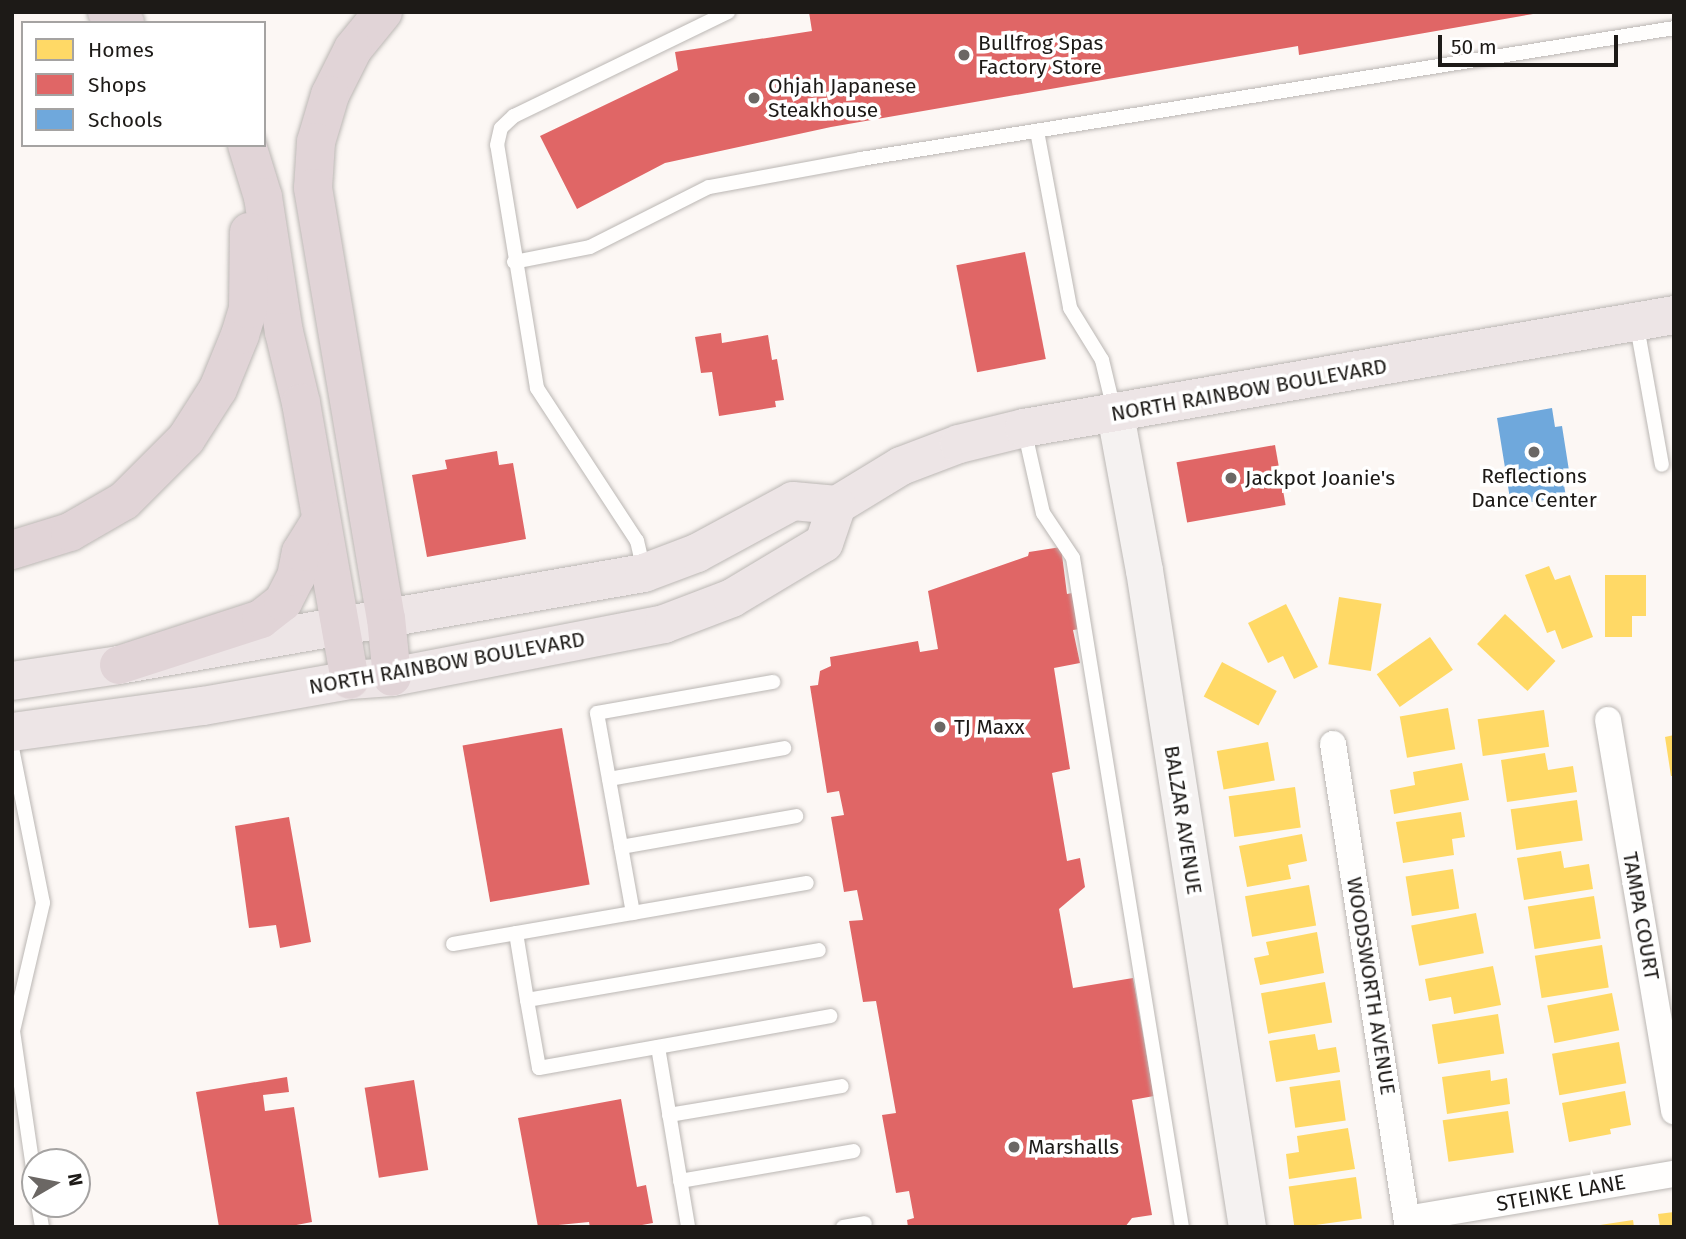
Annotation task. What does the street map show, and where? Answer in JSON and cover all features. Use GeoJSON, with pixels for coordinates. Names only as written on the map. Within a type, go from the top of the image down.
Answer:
{"type":"FeatureCollection","features":[{"type":"Feature","properties":{"kind":"highway"},"geometry":{"type":"LineString","coordinates":[[383,12],[353,49],[330,95],[316,142],[313,188],[386,618],[392,677]]}},
{"type":"Feature","properties":{"kind":"highway"},"geometry":{"type":"LineString","coordinates":[[12,550],[70,532],[124,501],[187,439],[218,389],[233,356],[247,309],[250,249],[243,196],[227,147]]}},
{"type":"Feature","properties":{"kind":"highway"},"geometry":{"type":"LineString","coordinates":[[248,147],[263,197],[284,332],[301,403],[350,680]]}},
{"type":"Feature","properties":{"kind":"highway"},"geometry":{"type":"LineString","coordinates":[[119,665],[261,619],[283,602],[296,577],[301,552],[321,520]]}},
{"type":"Feature","properties":{"kind":"main road","name":"NORTH RAINBOW BOULEVARD"},"geometry":{"type":"LineString","coordinates":[[12,733],[176,710],[350,680],[392,677],[664,624],[732,598],[824,543],[837,505],[901,466],[959,444],[1024,428],[1674,315]]}},
{"type":"Feature","properties":{"kind":"main road"},"geometry":{"type":"LineString","coordinates":[[12,681],[119,665],[644,573],[697,553],[793,501],[837,505]]}},
{"type":"Feature","properties":{"kind":"street","name":"BALZAR AVENUE"},"geometry":{"type":"LineString","coordinates":[[1115,414],[1146,584],[1247,1227]]}},
{"type":"Feature","properties":{"kind":"street","name":"TAMPA COURT"},"geometry":{"type":"LineString","coordinates":[[1608,720],[1674,1111]]}},
{"type":"Feature","properties":{"kind":"street","name":"WOODSWORTH AVENUE"},"geometry":{"type":"LineString","coordinates":[[1333,744],[1407,1223]]}},
{"type":"Feature","properties":{"kind":"street","name":"STEINKE LANE"},"geometry":{"type":"LineString","coordinates":[[1407,1223],[1674,1174]]}},
{"type":"Feature","properties":{"kind":"lane"},"geometry":{"type":"LineString","coordinates":[[644,573],[637,541],[537,388],[497,145],[501,128],[514,116],[728,12]]}},
{"type":"Feature","properties":{"kind":"lane"},"geometry":{"type":"LineString","coordinates":[[514,261],[590,247],[709,187],[1674,28]]}},
{"type":"Feature","properties":{"kind":"lane"},"geometry":{"type":"LineString","coordinates":[[1037,131],[1070,308],[1102,360],[1115,414]]}},
{"type":"Feature","properties":{"kind":"lane"},"geometry":{"type":"LineString","coordinates":[[1636,321],[1661,465]]}},
{"type":"Feature","properties":{"kind":"lane"},"geometry":{"type":"LineString","coordinates":[[1024,428],[1043,513],[1073,558],[1182,1227]]}},
{"type":"Feature","properties":{"kind":"lane"},"geometry":{"type":"LineString","coordinates":[[633,913],[597,713],[773,682]]}},
{"type":"Feature","properties":{"kind":"lane"},"geometry":{"type":"LineString","coordinates":[[609,779],[784,747]]}},
{"type":"Feature","properties":{"kind":"lane"},"geometry":{"type":"LineString","coordinates":[[12,748],[19,817],[43,903],[18,986],[13,1037],[30,1148]]}},
{"type":"Feature","properties":{"kind":"lane"},"geometry":{"type":"LineString","coordinates":[[621,847],[796,816]]}},
{"type":"Feature","properties":{"kind":"lane"},"geometry":{"type":"LineString","coordinates":[[453,944],[807,883]]}},
{"type":"Feature","properties":{"kind":"lane"},"geometry":{"type":"LineString","coordinates":[[516,933],[539,1068],[830,1016]]}},
{"type":"Feature","properties":{"kind":"lane"},"geometry":{"type":"LineString","coordinates":[[527,1000],[819,950]]}},
{"type":"Feature","properties":{"kind":"lane"},"geometry":{"type":"LineString","coordinates":[[658,1047],[688,1227]]}},
{"type":"Feature","properties":{"kind":"lane"},"geometry":{"type":"LineString","coordinates":[[669,1115],[842,1086]]}},
{"type":"Feature","properties":{"kind":"lane"},"geometry":{"type":"LineString","coordinates":[[12,1142],[29,1139]]}},
{"type":"Feature","properties":{"kind":"lane"},"geometry":{"type":"LineString","coordinates":[[680,1181],[853,1151]]}},
{"type":"Feature","properties":{"kind":"lane"},"geometry":{"type":"LineString","coordinates":[[843,1227],[865,1223]]}},
{"type":"Feature","properties":{"kind":"building: Homes"},"geometry":{"type":"Polygon","coordinates":[[[1549,566],[1555,580],[1570,575],[1593,637],[1562,649],[1555,630],[1547,633],[1525,575],[1549,566]]]}},
{"type":"Feature","properties":{"kind":"building: Homes"},"geometry":{"type":"Polygon","coordinates":[[[1605,575],[1646,575],[1646,616],[1632,616],[1632,637],[1605,637],[1605,575]]]}},
{"type":"Feature","properties":{"kind":"building: Homes"},"geometry":{"type":"Polygon","coordinates":[[[1339,597],[1381,604],[1371,671],[1328,664],[1339,597]]]}},
{"type":"Feature","properties":{"kind":"building: Homes"},"geometry":{"type":"Polygon","coordinates":[[[1286,604],[1318,667],[1294,679],[1283,656],[1268,663],[1248,623],[1286,604]]]}},
{"type":"Feature","properties":{"kind":"building: Homes"},"geometry":{"type":"Polygon","coordinates":[[[1505,614],[1555,661],[1528,691],[1477,644],[1505,614]]]}},
{"type":"Feature","properties":{"kind":"building: Homes"},"geometry":{"type":"Polygon","coordinates":[[[1430,637],[1453,670],[1400,707],[1377,674],[1430,637]]]}},
{"type":"Feature","properties":{"kind":"building: Homes"},"geometry":{"type":"Polygon","coordinates":[[[1222,662],[1277,691],[1258,726],[1204,696],[1222,662]]]}},
{"type":"Feature","properties":{"kind":"building: Homes"},"geometry":{"type":"Polygon","coordinates":[[[1448,708],[1455,749],[1407,758],[1400,717],[1448,708]]]}},
{"type":"Feature","properties":{"kind":"building: Homes"},"geometry":{"type":"Polygon","coordinates":[[[1544,710],[1549,747],[1483,756],[1478,719],[1544,710]]]}},
{"type":"Feature","properties":{"kind":"building: Homes"},"geometry":{"type":"Polygon","coordinates":[[[1674,735],[1674,776],[1671,776],[1665,737],[1674,735]]]}},
{"type":"Feature","properties":{"kind":"building: Homes"},"geometry":{"type":"Polygon","coordinates":[[[1268,742],[1275,780],[1224,789],[1217,751],[1268,742]]]}},
{"type":"Feature","properties":{"kind":"building: Homes"},"geometry":{"type":"Polygon","coordinates":[[[1545,753],[1548,770],[1573,766],[1577,792],[1507,802],[1501,760],[1545,753]]]}},
{"type":"Feature","properties":{"kind":"building: Homes"},"geometry":{"type":"Polygon","coordinates":[[[1462,763],[1469,800],[1394,814],[1390,790],[1415,785],[1413,772],[1462,763]]]}},
{"type":"Feature","properties":{"kind":"building: Homes"},"geometry":{"type":"Polygon","coordinates":[[[1295,787],[1301,828],[1234,837],[1229,796],[1295,787]]]}},
{"type":"Feature","properties":{"kind":"building: Homes"},"geometry":{"type":"Polygon","coordinates":[[[1577,800],[1583,841],[1516,850],[1511,809],[1577,800]]]}},
{"type":"Feature","properties":{"kind":"building: Homes"},"geometry":{"type":"Polygon","coordinates":[[[1461,812],[1465,837],[1452,839],[1454,855],[1403,863],[1396,822],[1461,812]]]}},
{"type":"Feature","properties":{"kind":"building: Homes"},"geometry":{"type":"Polygon","coordinates":[[[1302,834],[1307,861],[1288,865],[1291,879],[1247,887],[1239,846],[1302,834]]]}},
{"type":"Feature","properties":{"kind":"building: Homes"},"geometry":{"type":"Polygon","coordinates":[[[1561,851],[1564,868],[1589,864],[1593,889],[1524,900],[1517,858],[1561,851]]]}},
{"type":"Feature","properties":{"kind":"building: Homes"},"geometry":{"type":"Polygon","coordinates":[[[1453,869],[1459,909],[1412,916],[1406,877],[1453,869]]]}},
{"type":"Feature","properties":{"kind":"building: Homes"},"geometry":{"type":"Polygon","coordinates":[[[1309,885],[1316,925],[1252,937],[1245,896],[1309,885]]]}},
{"type":"Feature","properties":{"kind":"building: Homes"},"geometry":{"type":"Polygon","coordinates":[[[1594,896],[1601,938],[1535,949],[1528,906],[1594,896]]]}},
{"type":"Feature","properties":{"kind":"building: Homes"},"geometry":{"type":"Polygon","coordinates":[[[1476,913],[1484,953],[1419,966],[1411,926],[1476,913]]]}},
{"type":"Feature","properties":{"kind":"building: Homes"},"geometry":{"type":"Polygon","coordinates":[[[1317,932],[1324,973],[1260,985],[1254,958],[1269,955],[1266,942],[1317,932]]]}},
{"type":"Feature","properties":{"kind":"building: Homes"},"geometry":{"type":"Polygon","coordinates":[[[1602,945],[1609,987],[1542,998],[1535,956],[1602,945]]]}},
{"type":"Feature","properties":{"kind":"building: Homes"},"geometry":{"type":"Polygon","coordinates":[[[1493,966],[1501,1005],[1454,1014],[1451,997],[1429,1001],[1425,979],[1493,966]]]}},
{"type":"Feature","properties":{"kind":"building: Homes"},"geometry":{"type":"Polygon","coordinates":[[[1325,982],[1332,1022],[1268,1034],[1261,993],[1325,982]]]}},
{"type":"Feature","properties":{"kind":"building: Homes"},"geometry":{"type":"Polygon","coordinates":[[[1612,993],[1619,1030],[1554,1043],[1547,1006],[1612,993]]]}},
{"type":"Feature","properties":{"kind":"building: Homes"},"geometry":{"type":"Polygon","coordinates":[[[1498,1014],[1504,1054],[1438,1064],[1432,1024],[1498,1014]]]}},
{"type":"Feature","properties":{"kind":"building: Homes"},"geometry":{"type":"Polygon","coordinates":[[[1315,1034],[1318,1050],[1336,1047],[1340,1072],[1276,1082],[1269,1041],[1315,1034]]]}},
{"type":"Feature","properties":{"kind":"building: Homes"},"geometry":{"type":"Polygon","coordinates":[[[1619,1042],[1626,1083],[1559,1095],[1552,1054],[1619,1042]]]}},
{"type":"Feature","properties":{"kind":"building: Homes"},"geometry":{"type":"Polygon","coordinates":[[[1490,1070],[1491,1081],[1507,1078],[1510,1104],[1447,1114],[1442,1077],[1490,1070]]]}},
{"type":"Feature","properties":{"kind":"building: Homes"},"geometry":{"type":"Polygon","coordinates":[[[1340,1080],[1346,1121],[1295,1128],[1289,1087],[1340,1080]]]}},
{"type":"Feature","properties":{"kind":"building: Homes"},"geometry":{"type":"Polygon","coordinates":[[[1625,1091],[1631,1125],[1610,1129],[1611,1134],[1569,1142],[1562,1103],[1625,1091]]]}},
{"type":"Feature","properties":{"kind":"building: Homes"},"geometry":{"type":"Polygon","coordinates":[[[1508,1111],[1514,1153],[1448,1162],[1443,1120],[1508,1111]]]}},
{"type":"Feature","properties":{"kind":"building: Homes"},"geometry":{"type":"Polygon","coordinates":[[[1348,1128],[1355,1169],[1289,1179],[1286,1154],[1299,1152],[1297,1136],[1348,1128]]]}},
{"type":"Feature","properties":{"kind":"building: Homes"},"geometry":{"type":"Polygon","coordinates":[[[1356,1177],[1362,1219],[1294,1227],[1289,1186],[1356,1177]]]}},
{"type":"Feature","properties":{"kind":"building: Homes"},"geometry":{"type":"Polygon","coordinates":[[[1674,1212],[1674,1227],[1660,1227],[1658,1214],[1674,1212]]]}},
{"type":"Feature","properties":{"kind":"building: Homes"},"geometry":{"type":"Polygon","coordinates":[[[1633,1220],[1634,1227],[1600,1227],[1600,1225],[1633,1220]]]}},
{"type":"Feature","properties":{"kind":"building: Shops"},"geometry":{"type":"Polygon","coordinates":[[[809,12],[1533,14],[1299,55],[1298,46],[831,127],[665,163],[577,209],[540,136],[678,70],[675,52],[812,31],[809,12]]]}},
{"type":"Feature","properties":{"kind":"building: Shops"},"geometry":{"type":"Polygon","coordinates":[[[1025,252],[1046,359],[977,372],[956,265],[1025,252]]]}},
{"type":"Feature","properties":{"kind":"building: Shops"},"geometry":{"type":"Polygon","coordinates":[[[721,333],[722,343],[768,335],[772,360],[777,359],[784,400],[775,401],[776,407],[719,416],[712,372],[701,373],[695,337],[721,333]]]}},
{"type":"Feature","properties":{"kind":"building: Shops","name":"Jackpot Joanie's"},"geometry":{"type":"Polygon","coordinates":[[[1275,445],[1286,505],[1187,522],[1177,462],[1275,445]]]}},
{"type":"Feature","properties":{"kind":"building: Shops"},"geometry":{"type":"Polygon","coordinates":[[[497,451],[499,465],[513,463],[526,539],[427,557],[412,475],[447,469],[445,460],[497,451]]]}},
{"type":"Feature","properties":{"kind":"building: Shops"},"geometry":{"type":"Polygon","coordinates":[[[1061,547],[1067,594],[1072,593],[1079,629],[1073,630],[1080,663],[1054,668],[1070,769],[1052,773],[1067,861],[1080,858],[1085,887],[1059,909],[1073,988],[1133,978],[1154,1096],[1132,1100],[1152,1215],[1132,1218],[1125,1227],[908,1227],[907,1220],[914,1218],[909,1191],[896,1193],[882,1115],[896,1113],[876,1001],[863,1002],[849,921],[863,920],[857,890],[844,892],[831,817],[844,815],[839,791],[827,793],[810,686],[818,685],[820,671],[831,666],[830,657],[918,641],[920,652],[938,649],[928,591],[1028,556],[1029,552],[1061,547]]]}},
{"type":"Feature","properties":{"kind":"building: Shops"},"geometry":{"type":"Polygon","coordinates":[[[562,728],[590,885],[490,902],[463,746],[562,728]]]}},
{"type":"Feature","properties":{"kind":"building: Shops"},"geometry":{"type":"Polygon","coordinates":[[[289,817],[311,942],[280,948],[276,925],[249,928],[235,826],[289,817]]]}},
{"type":"Feature","properties":{"kind":"building: Shops"},"geometry":{"type":"Polygon","coordinates":[[[287,1077],[289,1092],[263,1095],[265,1111],[294,1107],[312,1222],[286,1227],[219,1227],[196,1092],[287,1077]]]}},
{"type":"Feature","properties":{"kind":"building: Shops"},"geometry":{"type":"Polygon","coordinates":[[[414,1080],[428,1170],[379,1178],[365,1088],[414,1080]]]}},
{"type":"Feature","properties":{"kind":"building: Shops"},"geometry":{"type":"Polygon","coordinates":[[[621,1099],[637,1187],[646,1185],[653,1223],[631,1227],[590,1227],[589,1222],[538,1227],[518,1118],[621,1099]]]}},
{"type":"Feature","properties":{"kind":"building: Schools","name":"Reflections Dance Center"},"geometry":{"type":"Polygon","coordinates":[[[1552,408],[1555,427],[1562,426],[1570,477],[1563,479],[1566,497],[1511,505],[1497,418],[1552,408]]]}},
{"type":"Feature","properties":{"kind":"place","name":"Bullfrog Spas Factory Store"},"geometry":{"type":"Point","coordinates":[964,55]}},
{"type":"Feature","properties":{"kind":"place","name":"Ohjah Japanese Steakhouse"},"geometry":{"type":"Point","coordinates":[754,98]}},
{"type":"Feature","properties":{"kind":"place","name":"Reflections Dance Center"},"geometry":{"type":"Point","coordinates":[1534,452]}},
{"type":"Feature","properties":{"kind":"place","name":"Jackpot Joanie's"},"geometry":{"type":"Point","coordinates":[1231,478]}},
{"type":"Feature","properties":{"kind":"place","name":"TJ Maxx"},"geometry":{"type":"Point","coordinates":[940,727]}},
{"type":"Feature","properties":{"kind":"place","name":"Marshalls"},"geometry":{"type":"Point","coordinates":[1014,1147]}}]}
